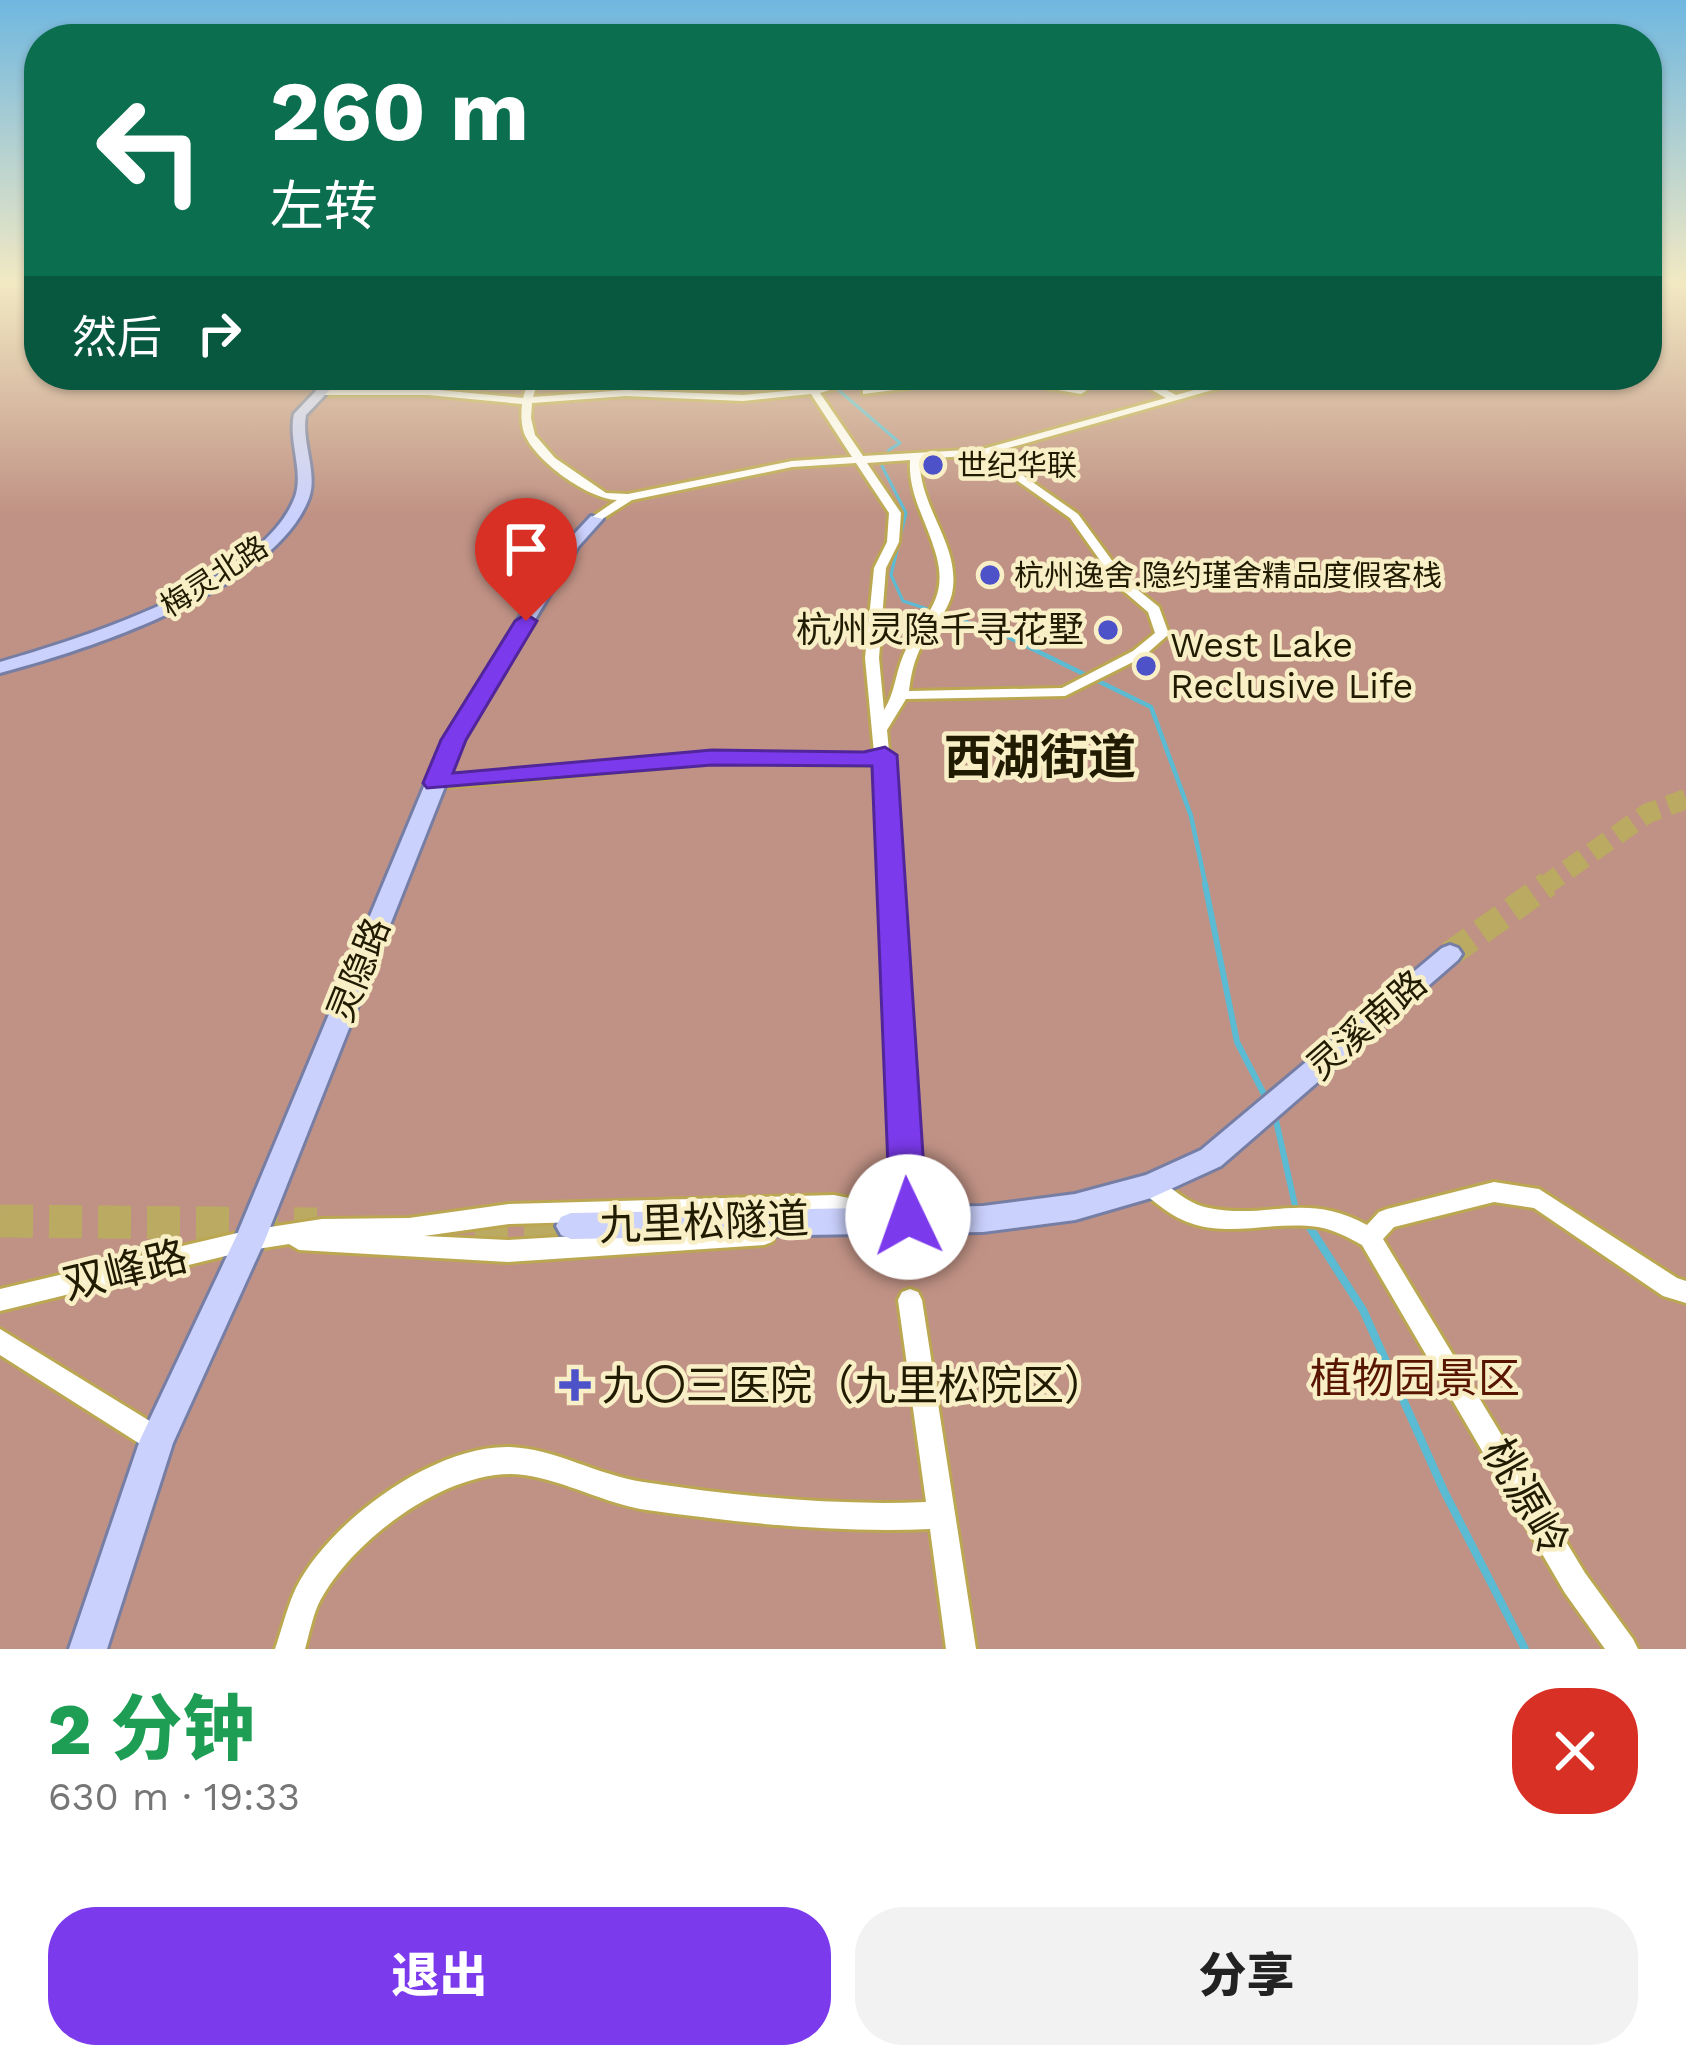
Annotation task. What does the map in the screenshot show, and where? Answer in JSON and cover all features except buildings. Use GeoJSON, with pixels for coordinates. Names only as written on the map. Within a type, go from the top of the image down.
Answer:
{"type":"FeatureCollection","features":[{"type":"Feature","properties":{"kind":"main road","name":"梅灵北路"},"geometry":{"type":"LineString","coordinates":[[0,668],[126,629],[184,601],[267,545],[302,498],[306,459],[297,423],[319,390]]}},
{"type":"Feature","properties":{"kind":"main road","name":"灵隐路"},"geometry":{"type":"LineString","coordinates":[[88,1649],[157,1441],[250,1240],[453,740],[599,507]]}},
{"type":"Feature","properties":{"kind":"main road","name":"灵溪南路"},"geometry":{"type":"LineString","coordinates":[[1151,1186],[1211,1158],[1450,954]]}},
{"type":"Feature","properties":{"kind":"main road"},"geometry":{"type":"LineString","coordinates":[[908,1217],[1023,1216],[1151,1186]]}},
{"type":"Feature","properties":{"kind":"main road","name":"九里松隧道"},"geometry":{"type":"LineString","coordinates":[[571,1226],[908,1217]]}},
{"type":"Feature","properties":{"kind":"street"},"geometry":{"type":"LineString","coordinates":[[402,390],[525,401],[626,393],[743,398],[806,390]]}},
{"type":"Feature","properties":{"kind":"street"},"geometry":{"type":"LineString","coordinates":[[529,390],[525,431],[599,507]]}},
{"type":"Feature","properties":{"kind":"street"},"geometry":{"type":"LineString","coordinates":[[831,390],[850,450],[867,459],[878,493],[895,513],[893,542],[880,568],[873,635],[885,755],[908,1217]]}},
{"type":"Feature","properties":{"kind":"street"},"geometry":{"type":"LineString","coordinates":[[866,392],[881,390]]}},
{"type":"Feature","properties":{"kind":"street"},"geometry":{"type":"LineString","coordinates":[[1158,390],[1174,399]]}},
{"type":"Feature","properties":{"kind":"street"},"geometry":{"type":"LineString","coordinates":[[599,507],[703,478],[867,459],[983,452],[1206,390]]}},
{"type":"Feature","properties":{"kind":"street"},"geometry":{"type":"LineString","coordinates":[[901,695],[1065,692],[1153,645],[1162,634],[1161,620],[1123,584],[1074,516],[983,452]]}},
{"type":"Feature","properties":{"kind":"street"},"geometry":{"type":"LineString","coordinates":[[880,729],[901,695],[911,646],[935,616],[946,574],[913,465],[915,458]]}},
{"type":"Feature","properties":{"kind":"street"},"geometry":{"type":"LineString","coordinates":[[599,507],[628,497]]}},
{"type":"Feature","properties":{"kind":"street"},"geometry":{"type":"LineString","coordinates":[[436,783],[712,758],[865,760],[885,755]]}},
{"type":"Feature","properties":{"kind":"street"},"geometry":{"type":"LineString","coordinates":[[1151,1186],[1170,1206],[1213,1223],[1301,1216],[1344,1219],[1370,1238],[1387,1219],[1494,1192],[1539,1199],[1671,1288],[1686,1292]]}},
{"type":"Feature","properties":{"kind":"street"},"geometry":{"type":"LineString","coordinates":[[250,1240],[322,1229],[410,1228],[509,1214],[834,1205],[908,1217]]}},
{"type":"Feature","properties":{"kind":"street"},"geometry":{"type":"LineString","coordinates":[[250,1240],[508,1251],[824,1231],[908,1217]]}},
{"type":"Feature","properties":{"kind":"street","name":"桃源岭"},"geometry":{"type":"LineString","coordinates":[[1370,1238],[1575,1583],[1623,1649]]}},
{"type":"Feature","properties":{"kind":"street","name":"双峰路"},"geometry":{"type":"LineString","coordinates":[[0,1300],[250,1240]]}},
{"type":"Feature","properties":{"kind":"street"},"geometry":{"type":"LineString","coordinates":[[910,1300],[961,1649]]}},
{"type":"Feature","properties":{"kind":"street"},"geometry":{"type":"LineString","coordinates":[[0,1341],[157,1441]]}},
{"type":"Feature","properties":{"kind":"street"},"geometry":{"type":"LineString","coordinates":[[290,1649],[308,1596],[353,1537],[443,1477],[491,1460],[566,1469],[616,1491],[770,1515],[831,1519],[941,1515]]}},
{"type":"Feature","properties":{"kind":"green space","name":"植物园景区"},"geometry":{"type":"Polygon","coordinates":[[[0,361],[24,361],[24,390],[1662,390],[1662,361],[1686,361],[1686,1649],[0,1649],[0,361]]]}},
{"type":"Feature","properties":{"kind":"waterway"},"geometry":{"type":"LineString","coordinates":[[838,390],[900,443],[889,450],[882,466],[906,513],[891,575],[903,601],[998,632]]}},
{"type":"Feature","properties":{"kind":"waterway"},"geometry":{"type":"LineString","coordinates":[[992,629],[1151,707],[1191,816],[1206,887]]}},
{"type":"Feature","properties":{"kind":"waterway"},"geometry":{"type":"LineString","coordinates":[[1205,884],[1237,1042],[1267,1100]]}},
{"type":"Feature","properties":{"kind":"waterway"},"geometry":{"type":"LineString","coordinates":[[1275,1116],[1296,1210]]}},
{"type":"Feature","properties":{"kind":"waterway"},"geometry":{"type":"LineString","coordinates":[[1307,1223],[1363,1310],[1444,1491],[1525,1649]]}},
{"type":"Feature","properties":{"kind":"tunnel"},"geometry":{"type":"LineString","coordinates":[[1543,887],[1648,813],[1686,799]]}},
{"type":"Feature","properties":{"kind":"tunnel"},"geometry":{"type":"LineString","coordinates":[[1450,954],[1548,884]]}},
{"type":"Feature","properties":{"kind":"tunnel"},"geometry":{"type":"LineString","coordinates":[[0,1221],[317,1224]]}},
{"type":"Feature","properties":{"kind":"tunnel"},"geometry":{"type":"LineString","coordinates":[[475,1225],[571,1226]]}},
{"type":"Feature","properties":{"kind":"place","name":"世纪华联"},"geometry":{"type":"Point","coordinates":[933,465]}},
{"type":"Feature","properties":{"kind":"place","name":"杭州逸舍.隐约瑾舍精品度假客栈"},"geometry":{"type":"Point","coordinates":[990,575]}},
{"type":"Feature","properties":{"kind":"place","name":"杭州灵隐千寻花墅"},"geometry":{"type":"Point","coordinates":[1108,630]}},
{"type":"Feature","properties":{"kind":"place","name":"West Lake Reclusive Life"},"geometry":{"type":"Point","coordinates":[1146,666]}},
{"type":"Feature","properties":{"kind":"place","name":"九〇三医院（九里松院区）"},"geometry":{"type":"Point","coordinates":[575,1385]}},
{"type":"Feature","properties":{"kind":"district","name":"西湖街道"},"geometry":{"type":"Point","coordinates":[1040,757]}},
{"type":"Feature","properties":{"kind":"route"},"geometry":{"type":"LineString","coordinates":[[526,621],[453,740],[436,783],[712,758],[865,760],[885,755],[908,1217]]}}]}
